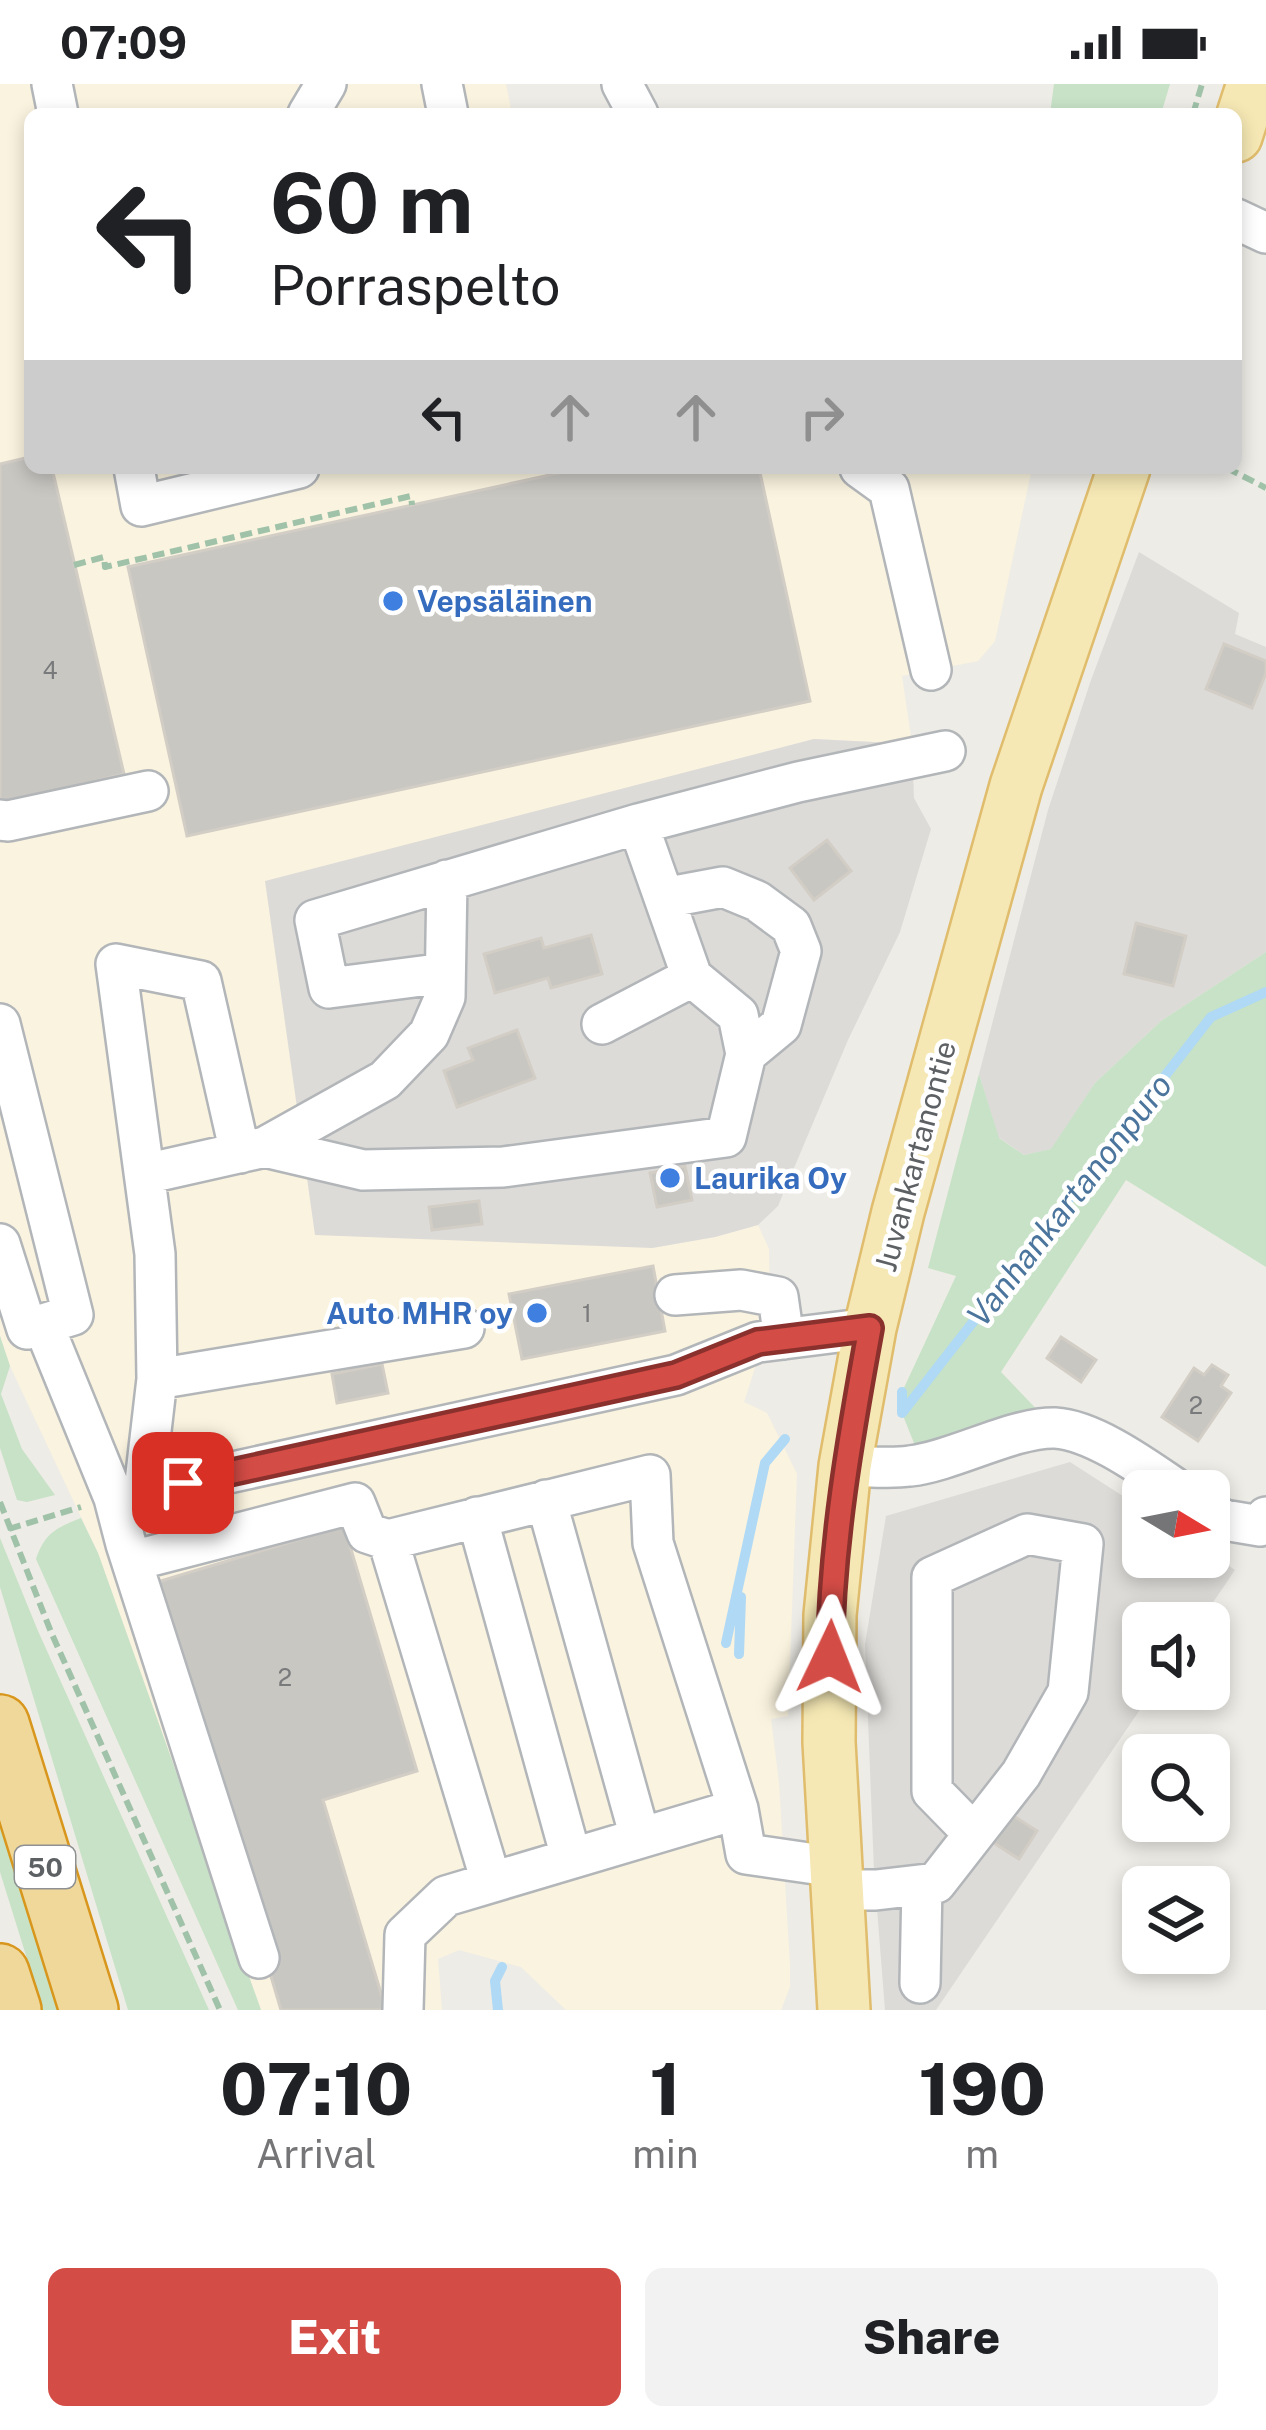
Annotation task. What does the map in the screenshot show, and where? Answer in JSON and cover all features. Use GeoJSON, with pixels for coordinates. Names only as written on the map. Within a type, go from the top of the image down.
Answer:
{"type":"FeatureCollection","features":[{"type":"Feature","properties":{"kind":"highway","name":"50"},"geometry":{"type":"LineString","coordinates":[[0,1724],[89,2010]]}},
{"type":"Feature","properties":{"kind":"highway"},"geometry":{"type":"LineString","coordinates":[[0,1973],[12,2010]]}},
{"type":"Feature","properties":{"kind":"main road"},"geometry":{"type":"LineString","coordinates":[[1242,118],[1253,84]]}},
{"type":"Feature","properties":{"kind":"main road","name":"Juvankartanontie"},"geometry":{"type":"LineString","coordinates":[[844,2010],[829,1742],[830,1615],[845,1466],[870,1328],[898,1213],[1016,786],[1122,474]]}},
{"type":"Feature","properties":{"kind":"street"},"geometry":{"type":"LineString","coordinates":[[135,474],[141,506],[274,474]]}},
{"type":"Feature","properties":{"kind":"street"},"geometry":{"type":"LineString","coordinates":[[868,474],[889,489],[932,670]]}},
{"type":"Feature","properties":{"kind":"street"},"geometry":{"type":"LineString","coordinates":[[446,973],[329,988],[315,920],[638,824],[798,782],[945,751]]}},
{"type":"Feature","properties":{"kind":"street"},"geometry":{"type":"LineString","coordinates":[[0,820],[148,791]]}},
{"type":"Feature","properties":{"kind":"street"},"geometry":{"type":"LineString","coordinates":[[252,1150],[363,1170],[503,1167],[726,1137],[746,1054],[738,1015],[692,977],[638,824]]}},
{"type":"Feature","properties":{"kind":"street"},"geometry":{"type":"LineString","coordinates":[[145,1174],[252,1150],[385,1079],[429,1034],[446,997],[447,880]]}},
{"type":"Feature","properties":{"kind":"street"},"geometry":{"type":"LineString","coordinates":[[664,898],[723,887],[757,902],[791,926],[801,951],[782,1025],[746,1054]]}},
{"type":"Feature","properties":{"kind":"street"},"geometry":{"type":"LineString","coordinates":[[252,1150],[201,981],[116,964],[155,1254],[157,1379],[129,1495],[131,1561],[259,1958]]}},
{"type":"Feature","properties":{"kind":"street"},"geometry":{"type":"LineString","coordinates":[[602,1024],[692,977]]}},
{"type":"Feature","properties":{"kind":"street"},"geometry":{"type":"LineString","coordinates":[[0,1024],[73,1315],[27,1328],[0,1244]]}},
{"type":"Feature","properties":{"kind":"street"},"geometry":{"type":"LineString","coordinates":[[675,1295],[741,1290],[778,1297],[784,1339]]}},
{"type":"Feature","properties":{"kind":"street"},"geometry":{"type":"LineString","coordinates":[[43,1324],[129,1495]]}},
{"type":"Feature","properties":{"kind":"street"},"geometry":{"type":"LineString","coordinates":[[157,1379],[464,1328]]}},
{"type":"Feature","properties":{"kind":"street"},"geometry":{"type":"LineString","coordinates":[[129,1495],[676,1375],[758,1342],[870,1328]]}},
{"type":"Feature","properties":{"kind":"street"},"geometry":{"type":"LineString","coordinates":[[845,1466],[911,1466],[1056,1428],[1122,1453],[1148,1470]]}},
{"type":"Feature","properties":{"kind":"street"},"geometry":{"type":"LineString","coordinates":[[131,1561],[355,1502],[367,1533],[388,1540],[650,1474],[652,1543],[738,1809],[746,1854],[876,1890],[936,1883],[1021,1774],[1069,1692],[1083,1544],[1027,1534],[932,1577],[932,1791],[974,1834]]}},
{"type":"Feature","properties":{"kind":"street"},"geometry":{"type":"LineString","coordinates":[[183,1483],[202,1544]]}},
{"type":"Feature","properties":{"kind":"street"},"geometry":{"type":"LineString","coordinates":[[546,1500],[640,1838]]}},
{"type":"Feature","properties":{"kind":"street"},"geometry":{"type":"LineString","coordinates":[[477,1517],[571,1858]]}},
{"type":"Feature","properties":{"kind":"street"},"geometry":{"type":"LineString","coordinates":[[1230,1520],[1264,1522]]}},
{"type":"Feature","properties":{"kind":"street"},"geometry":{"type":"LineString","coordinates":[[388,1540],[490,1881]]}},
{"type":"Feature","properties":{"kind":"street"},"geometry":{"type":"LineString","coordinates":[[403,2010],[405,1935],[446,1896],[738,1809]]}},
{"type":"Feature","properties":{"kind":"street"},"geometry":{"type":"LineString","coordinates":[[920,1983],[922,1885]]}},
{"type":"Feature","properties":{"kind":"path"},"geometry":{"type":"LineString","coordinates":[[1239,474],[1266,488]]}},
{"type":"Feature","properties":{"kind":"path"},"geometry":{"type":"LineString","coordinates":[[74,565],[104,557],[105,566],[411,496],[412,505]]}},
{"type":"Feature","properties":{"kind":"path"},"geometry":{"type":"LineString","coordinates":[[9,1529],[129,1495]]}},
{"type":"Feature","properties":{"kind":"path"},"geometry":{"type":"LineString","coordinates":[[0,1502],[51,1632],[220,2010]]}},
{"type":"Feature","properties":{"kind":"shaded area"},"geometry":{"type":"Polygon","coordinates":[[[0,84],[506,84],[511,108],[24,108],[24,474],[1031,474],[995,641],[978,661],[902,676],[912,744],[814,739],[265,882],[652,1248],[758,1225],[769,1249],[770,1321],[744,1402],[767,1413],[797,1474],[788,1716],[771,1719],[790,1965],[790,1987],[781,2010],[566,2010],[521,1967],[459,1950],[438,1959],[442,2010],[261,2010],[98,1553],[0,1336],[0,84]]]}},
{"type":"Feature","properties":{"kind":"shaded area"},"geometry":{"type":"Polygon","coordinates":[[[1139,552],[1239,613],[1235,634],[1266,647],[1266,952],[1161,1021],[1095,1083],[1052,1149],[1024,1155],[998,1137],[979,1074],[1048,810],[1139,552]]]}},
{"type":"Feature","properties":{"kind":"shaded area"},"geometry":{"type":"Polygon","coordinates":[[[814,739],[912,744],[914,798],[931,829],[900,932],[778,1206],[758,1225],[652,1248],[315,1235],[265,881],[814,739]]]}},
{"type":"Feature","properties":{"kind":"shaded area"},"geometry":{"type":"Polygon","coordinates":[[[1070,1462],[1122,1495],[1122,1578],[1230,1578],[1213,1602],[1122,1602],[1122,1710],[1140,1710],[936,2010],[885,2010],[865,1644],[886,1516],[1070,1462]]]}},
{"type":"Feature","properties":{"kind":"green space"},"geometry":{"type":"Polygon","coordinates":[[[1054,84],[1170,84],[1163,108],[1051,108],[1054,84]]]}},
{"type":"Feature","properties":{"kind":"green space"},"geometry":{"type":"Polygon","coordinates":[[[1266,952],[1266,1267],[1126,1180],[1001,1372],[1045,1418],[918,1453],[902,1413],[902,1392],[956,1276],[928,1268],[979,1074],[999,1138],[1024,1155],[1051,1149],[1095,1083],[1161,1021],[1266,952]]]}},
{"type":"Feature","properties":{"kind":"green space"},"geometry":{"type":"Polygon","coordinates":[[[0,1336],[10,1366],[1,1394],[22,1449],[55,1495],[17,1500],[0,1448],[0,1336]]]}},
{"type":"Feature","properties":{"kind":"green space"},"geometry":{"type":"Polygon","coordinates":[[[81,1518],[98,1553],[261,2010],[238,2010],[36,1559],[52,1532],[81,1518]]]}},
{"type":"Feature","properties":{"kind":"green space"},"geometry":{"type":"Polygon","coordinates":[[[0,1538],[209,2010],[128,2010],[0,1587],[0,1538]]]}},
{"type":"Feature","properties":{"kind":"green space"},"geometry":{"type":"Polygon","coordinates":[[[0,1825],[58,2010],[43,2010],[0,1872],[0,1825]]]}},
{"type":"Feature","properties":{"kind":"building"},"geometry":{"type":"Polygon","coordinates":[[[24,458],[24,474],[53,474],[124,774],[0,804],[0,464],[24,458]]]}},
{"type":"Feature","properties":{"kind":"building"},"geometry":{"type":"Polygon","coordinates":[[[554,474],[760,474],[810,701],[187,836],[128,567],[554,474]]]}},
{"type":"Feature","properties":{"kind":"building"},"geometry":{"type":"Polygon","coordinates":[[[1224,644],[1266,661],[1252,708],[1206,689],[1224,644]]]}},
{"type":"Feature","properties":{"kind":"building"},"geometry":{"type":"Polygon","coordinates":[[[827,840],[851,871],[814,900],[790,868],[827,840]]]}},
{"type":"Feature","properties":{"kind":"building"},"geometry":{"type":"Polygon","coordinates":[[[1136,923],[1186,936],[1173,986],[1124,974],[1136,923]]]}},
{"type":"Feature","properties":{"kind":"building"},"geometry":{"type":"Polygon","coordinates":[[[591,935],[602,974],[551,988],[548,978],[495,993],[484,954],[541,938],[544,948],[591,935]]]}},
{"type":"Feature","properties":{"kind":"building"},"geometry":{"type":"Polygon","coordinates":[[[517,1030],[535,1078],[457,1107],[444,1071],[473,1060],[468,1048],[517,1030]]]}},
{"type":"Feature","properties":{"kind":"building"},"geometry":{"type":"Polygon","coordinates":[[[685,1166],[692,1200],[657,1207],[650,1173],[685,1166]]]}},
{"type":"Feature","properties":{"kind":"building"},"geometry":{"type":"Polygon","coordinates":[[[479,1201],[482,1224],[432,1230],[429,1207],[479,1201]]]}},
{"type":"Feature","properties":{"kind":"building"},"geometry":{"type":"Polygon","coordinates":[[[653,1266],[665,1331],[522,1359],[509,1294],[653,1266]]]}},
{"type":"Feature","properties":{"kind":"building"},"geometry":{"type":"Polygon","coordinates":[[[1061,1337],[1096,1360],[1081,1382],[1047,1358],[1061,1337]]]}},
{"type":"Feature","properties":{"kind":"building"},"geometry":{"type":"Polygon","coordinates":[[[382,1364],[388,1393],[337,1403],[332,1374],[382,1364]]]}},
{"type":"Feature","properties":{"kind":"building"},"geometry":{"type":"Polygon","coordinates":[[[1212,1365],[1228,1375],[1221,1386],[1231,1393],[1198,1441],[1162,1417],[1194,1368],[1204,1375],[1212,1365]]]}},
{"type":"Feature","properties":{"kind":"building"},"geometry":{"type":"Polygon","coordinates":[[[344,1526],[417,1771],[323,1800],[386,2010],[281,2010],[154,1583],[344,1526]]]}},
{"type":"Feature","properties":{"kind":"building"},"geometry":{"type":"Polygon","coordinates":[[[1012,1815],[1037,1831],[1019,1859],[994,1843],[1012,1815]]]}},
{"type":"Feature","properties":{"kind":"waterway","name":"Vanhankartanonpuro"},"geometry":{"type":"LineString","coordinates":[[902,1392],[902,1413],[1211,1017],[1266,992]]}},
{"type":"Feature","properties":{"kind":"waterway","name":"Vanhankartanonpuro"},"geometry":{"type":"LineString","coordinates":[[726,1643],[765,1463],[785,1439]]}},
{"type":"Feature","properties":{"kind":"waterway","name":"Vanhankartanonpuro"},"geometry":{"type":"LineString","coordinates":[[739,1654],[741,1597]]}},
{"type":"Feature","properties":{"kind":"waterway","name":"Vanhankartanonpuro"},"geometry":{"type":"LineString","coordinates":[[498,2010],[495,1981],[502,1967]]}},
{"type":"Feature","properties":{"kind":"place","name":"Vepsäläinen"},"geometry":{"type":"Point","coordinates":[393,601]}},
{"type":"Feature","properties":{"kind":"place","name":"Laurika Oy"},"geometry":{"type":"Point","coordinates":[670,1178]}},
{"type":"Feature","properties":{"kind":"place","name":"Auto MHR oy"},"geometry":{"type":"Point","coordinates":[537,1313]}},
{"type":"Feature","properties":{"kind":"route"},"geometry":{"type":"LineString","coordinates":[[183,1483],[676,1375],[758,1342],[870,1328],[845,1466],[830,1657]]}}]}
